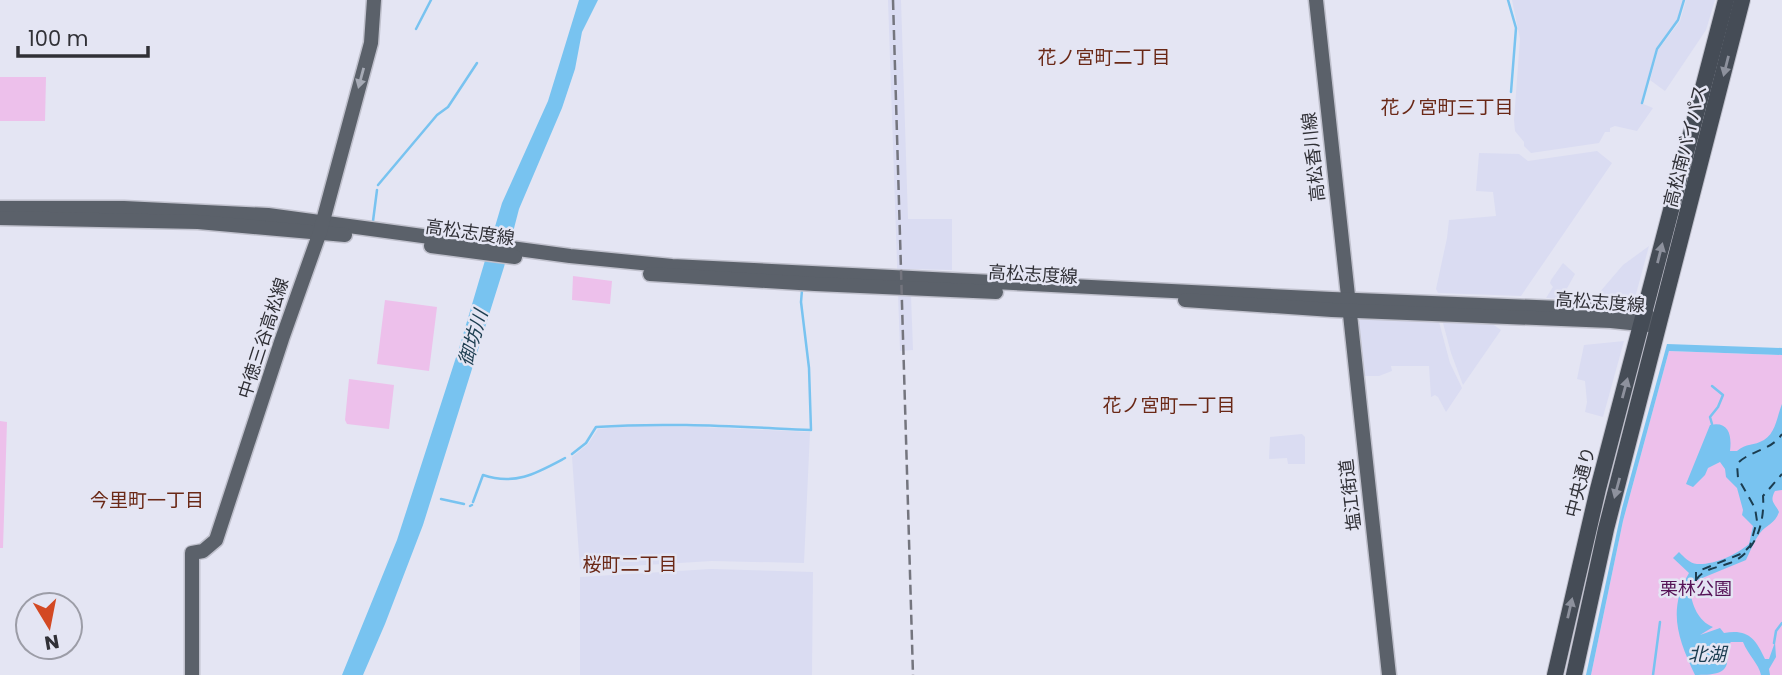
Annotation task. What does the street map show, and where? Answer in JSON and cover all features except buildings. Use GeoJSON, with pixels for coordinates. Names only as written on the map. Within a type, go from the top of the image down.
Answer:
{"type":"FeatureCollection","features":[{"type":"Feature","properties":{"kind":"highway","name":"高松南バイパス"},"geometry":{"type":"LineString","coordinates":[[1665,302],[1742,0]]}},
{"type":"Feature","properties":{"kind":"highway","name":"高松南バイパス"},"geometry":{"type":"LineString","coordinates":[[1648,316],[1724,7]]}},
{"type":"Feature","properties":{"kind":"highway","name":"中央通り"},"geometry":{"type":"LineString","coordinates":[[1555,675],[1598,489],[1648,316],[1665,302]]}},
{"type":"Feature","properties":{"kind":"highway","name":"中央通り"},"geometry":{"type":"LineString","coordinates":[[1574,675],[1648,316]]}},
{"type":"Feature","properties":{"kind":"main road","name":"高松香川線"},"geometry":{"type":"LineString","coordinates":[[1316,0],[1348,305]]}},
{"type":"Feature","properties":{"kind":"main road"},"geometry":{"type":"LineString","coordinates":[[1724,7],[1732,0]]}},
{"type":"Feature","properties":{"kind":"main road","name":"中徳三谷高松線"},"geometry":{"type":"LineString","coordinates":[[192,675],[192,552],[203,551],[216,540],[321,227],[370,43],[374,5]]}},
{"type":"Feature","properties":{"kind":"main road","name":"高松志度線"},"geometry":{"type":"LineString","coordinates":[[0,208],[124,208],[268,215],[321,227]]}},
{"type":"Feature","properties":{"kind":"main road","name":"高松志度線"},"geometry":{"type":"LineString","coordinates":[[0,218],[186,221],[321,227],[506,252],[672,266],[1348,305],[1441,313],[1648,316]]}},
{"type":"Feature","properties":{"kind":"main road","name":"塩江街道"},"geometry":{"type":"LineString","coordinates":[[1348,305],[1389,675]]}},
{"type":"Feature","properties":{"kind":"shaded area"},"geometry":{"type":"Polygon","coordinates":[[[888,0],[901,0],[908,219],[952,219],[952,270],[910,269],[913,350],[900,351],[888,0]]]}},
{"type":"Feature","properties":{"kind":"shaded area"},"geometry":{"type":"Polygon","coordinates":[[[1512,0],[1684,0],[1678,20],[1656,49],[1641,103],[1653,108],[1637,131],[1615,126],[1610,128],[1610,132],[1605,132],[1599,143],[1531,153],[1524,146],[1515,131],[1514,120],[1520,39],[1512,0]]]}},
{"type":"Feature","properties":{"kind":"shaded area"},"geometry":{"type":"Polygon","coordinates":[[[1686,0],[1715,0],[1706,30],[1665,91],[1650,80],[1658,50],[1680,21],[1686,0]]]}},
{"type":"Feature","properties":{"kind":"shaded area"},"geometry":{"type":"Polygon","coordinates":[[[1597,151],[1612,163],[1521,296],[1438,293],[1436,289],[1449,220],[1496,216],[1493,192],[1476,191],[1479,153],[1519,154],[1528,161],[1597,151]]]}},
{"type":"Feature","properties":{"kind":"shaded area"},"geometry":{"type":"Polygon","coordinates":[[[1649,246],[1636,294],[1626,302],[1593,300],[1623,265],[1649,246]]]}},
{"type":"Feature","properties":{"kind":"shaded area"},"geometry":{"type":"Polygon","coordinates":[[[1563,263],[1575,274],[1566,290],[1579,300],[1546,298],[1553,287],[1551,280],[1563,263]]]}},
{"type":"Feature","properties":{"kind":"shaded area"},"geometry":{"type":"Polygon","coordinates":[[[1361,319],[1439,322],[1450,363],[1462,388],[1446,412],[1438,397],[1431,397],[1429,366],[1391,366],[1392,371],[1379,376],[1363,376],[1357,324],[1361,319]]]}},
{"type":"Feature","properties":{"kind":"shaded area"},"geometry":{"type":"Polygon","coordinates":[[[1443,323],[1491,323],[1501,330],[1463,385],[1451,353],[1443,323]]]}},
{"type":"Feature","properties":{"kind":"shaded area"},"geometry":{"type":"Polygon","coordinates":[[[1624,341],[1603,417],[1585,412],[1585,381],[1577,379],[1584,345],[1624,341]]]}},
{"type":"Feature","properties":{"kind":"shaded area"},"geometry":{"type":"Polygon","coordinates":[[[630,426],[810,432],[804,563],[712,561],[580,569],[572,457],[588,444],[598,429],[630,426]]]}},
{"type":"Feature","properties":{"kind":"shaded area"},"geometry":{"type":"Polygon","coordinates":[[[1302,434],[1305,437],[1305,464],[1288,464],[1287,458],[1269,459],[1270,437],[1302,434]]]}},
{"type":"Feature","properties":{"kind":"shaded area"},"geometry":{"type":"Polygon","coordinates":[[[711,569],[813,572],[812,675],[580,675],[580,577],[711,569]]]}},
{"type":"Feature","properties":{"kind":"green space"},"geometry":{"type":"Polygon","coordinates":[[[0,77],[46,77],[45,121],[0,121],[0,77]]]}},
{"type":"Feature","properties":{"kind":"green space"},"geometry":{"type":"Polygon","coordinates":[[[573,276],[612,281],[610,304],[572,300],[573,276]]]}},
{"type":"Feature","properties":{"kind":"green space"},"geometry":{"type":"Polygon","coordinates":[[[385,300],[437,307],[429,371],[377,364],[385,300]]]}},
{"type":"Feature","properties":{"kind":"green space","name":"栗林公園"},"geometry":{"type":"Polygon","coordinates":[[[1669,351],[1782,355],[1782,675],[1591,675],[1623,521],[1669,351]]]}},
{"type":"Feature","properties":{"kind":"green space"},"geometry":{"type":"Polygon","coordinates":[[[349,379],[394,385],[389,429],[347,424],[345,420],[349,379]]]}},
{"type":"Feature","properties":{"kind":"green space"},"geometry":{"type":"Polygon","coordinates":[[[0,421],[7,422],[3,548],[0,548],[0,421]]]}},
{"type":"Feature","properties":{"kind":"water","name":"御坊川"},"geometry":{"type":"Polygon","coordinates":[[[579,0],[598,0],[582,32],[575,69],[562,108],[519,209],[504,267],[423,525],[363,675],[342,675],[397,540],[460,345],[502,203],[548,101],[579,0]]]}},
{"type":"Feature","properties":{"kind":"water"},"geometry":{"type":"Polygon","coordinates":[[[1667,344],[1782,348],[1782,355],[1669,351],[1623,521],[1591,675],[1586,675],[1622,508],[1667,344]]]}},
{"type":"Feature","properties":{"kind":"water","name":"北湖"},"geometry":{"type":"Polygon","coordinates":[[[1782,404],[1782,490],[1775,491],[1773,498],[1779,512],[1773,522],[1760,533],[1746,560],[1695,581],[1690,590],[1697,612],[1703,621],[1713,627],[1700,635],[1720,628],[1724,633],[1745,634],[1754,640],[1765,659],[1769,659],[1775,642],[1776,657],[1769,669],[1770,675],[1761,675],[1743,642],[1731,642],[1725,648],[1727,664],[1721,672],[1695,675],[1677,624],[1678,599],[1689,573],[1673,558],[1679,552],[1697,564],[1724,558],[1749,544],[1753,526],[1742,515],[1737,488],[1726,477],[1720,462],[1708,468],[1693,487],[1686,484],[1710,425],[1725,427],[1730,435],[1730,451],[1737,451],[1768,437],[1774,429],[1782,404]]]}},
{"type":"Feature","properties":{"kind":"waterway"},"geometry":{"type":"LineString","coordinates":[[416,29],[431,0]]}},
{"type":"Feature","properties":{"kind":"waterway"},"geometry":{"type":"LineString","coordinates":[[1508,0],[1516,28],[1511,92]]}},
{"type":"Feature","properties":{"kind":"waterway"},"geometry":{"type":"LineString","coordinates":[[1642,103],[1657,49],[1678,20],[1684,0]]}},
{"type":"Feature","properties":{"kind":"waterway"},"geometry":{"type":"LineString","coordinates":[[378,185],[437,115],[448,107],[477,63]]}},
{"type":"Feature","properties":{"kind":"waterway"},"geometry":{"type":"LineString","coordinates":[[373,221],[377,190]]}},
{"type":"Feature","properties":{"kind":"waterway"},"geometry":{"type":"LineString","coordinates":[[572,454],[586,443],[596,427],[677,425],[811,430],[802,290]]}},
{"type":"Feature","properties":{"kind":"waterway"},"geometry":{"type":"LineString","coordinates":[[1712,386],[1723,395],[1710,417],[1712,424]]}},
{"type":"Feature","properties":{"kind":"waterway"},"geometry":{"type":"LineString","coordinates":[[473,502],[483,475],[505,479],[526,476],[565,458]]}},
{"type":"Feature","properties":{"kind":"waterway"},"geometry":{"type":"LineString","coordinates":[[441,499],[464,504]]}},
{"type":"Feature","properties":{"kind":"waterway"},"geometry":{"type":"LineString","coordinates":[[1653,675],[1660,622]]}},
{"type":"Feature","properties":{"kind":"waterway"},"geometry":{"type":"LineString","coordinates":[[1774,643],[1776,631],[1782,623]]}},
{"type":"Feature","properties":{"kind":"ferry route"},"geometry":{"type":"LineString","coordinates":[[1696,581],[1696,572],[1743,553],[1750,546],[1757,521],[1755,508],[1738,478],[1737,464],[1772,444],[1782,434]]}},
{"type":"Feature","properties":{"kind":"ferry route"},"geometry":{"type":"LineString","coordinates":[[1696,580],[1707,571],[1730,563],[1746,552],[1757,536],[1763,496],[1782,474]]}},
{"type":"Feature","properties":{"kind":"railway"},"geometry":{"type":"LineString","coordinates":[[893,0],[913,675]]}},
{"type":"Feature","properties":{"kind":"district","name":"花ノ宮町二丁目"},"geometry":{"type":"Point","coordinates":[1104,57]}},
{"type":"Feature","properties":{"kind":"district","name":"花ノ宮町三丁目"},"geometry":{"type":"Point","coordinates":[1447,107]}},
{"type":"Feature","properties":{"kind":"district","name":"花ノ宮町一丁目"},"geometry":{"type":"Point","coordinates":[1169,405]}},
{"type":"Feature","properties":{"kind":"district","name":"今里町一丁目"},"geometry":{"type":"Point","coordinates":[147,500]}},
{"type":"Feature","properties":{"kind":"district","name":"桜町二丁目"},"geometry":{"type":"Point","coordinates":[630,564]}}]}
